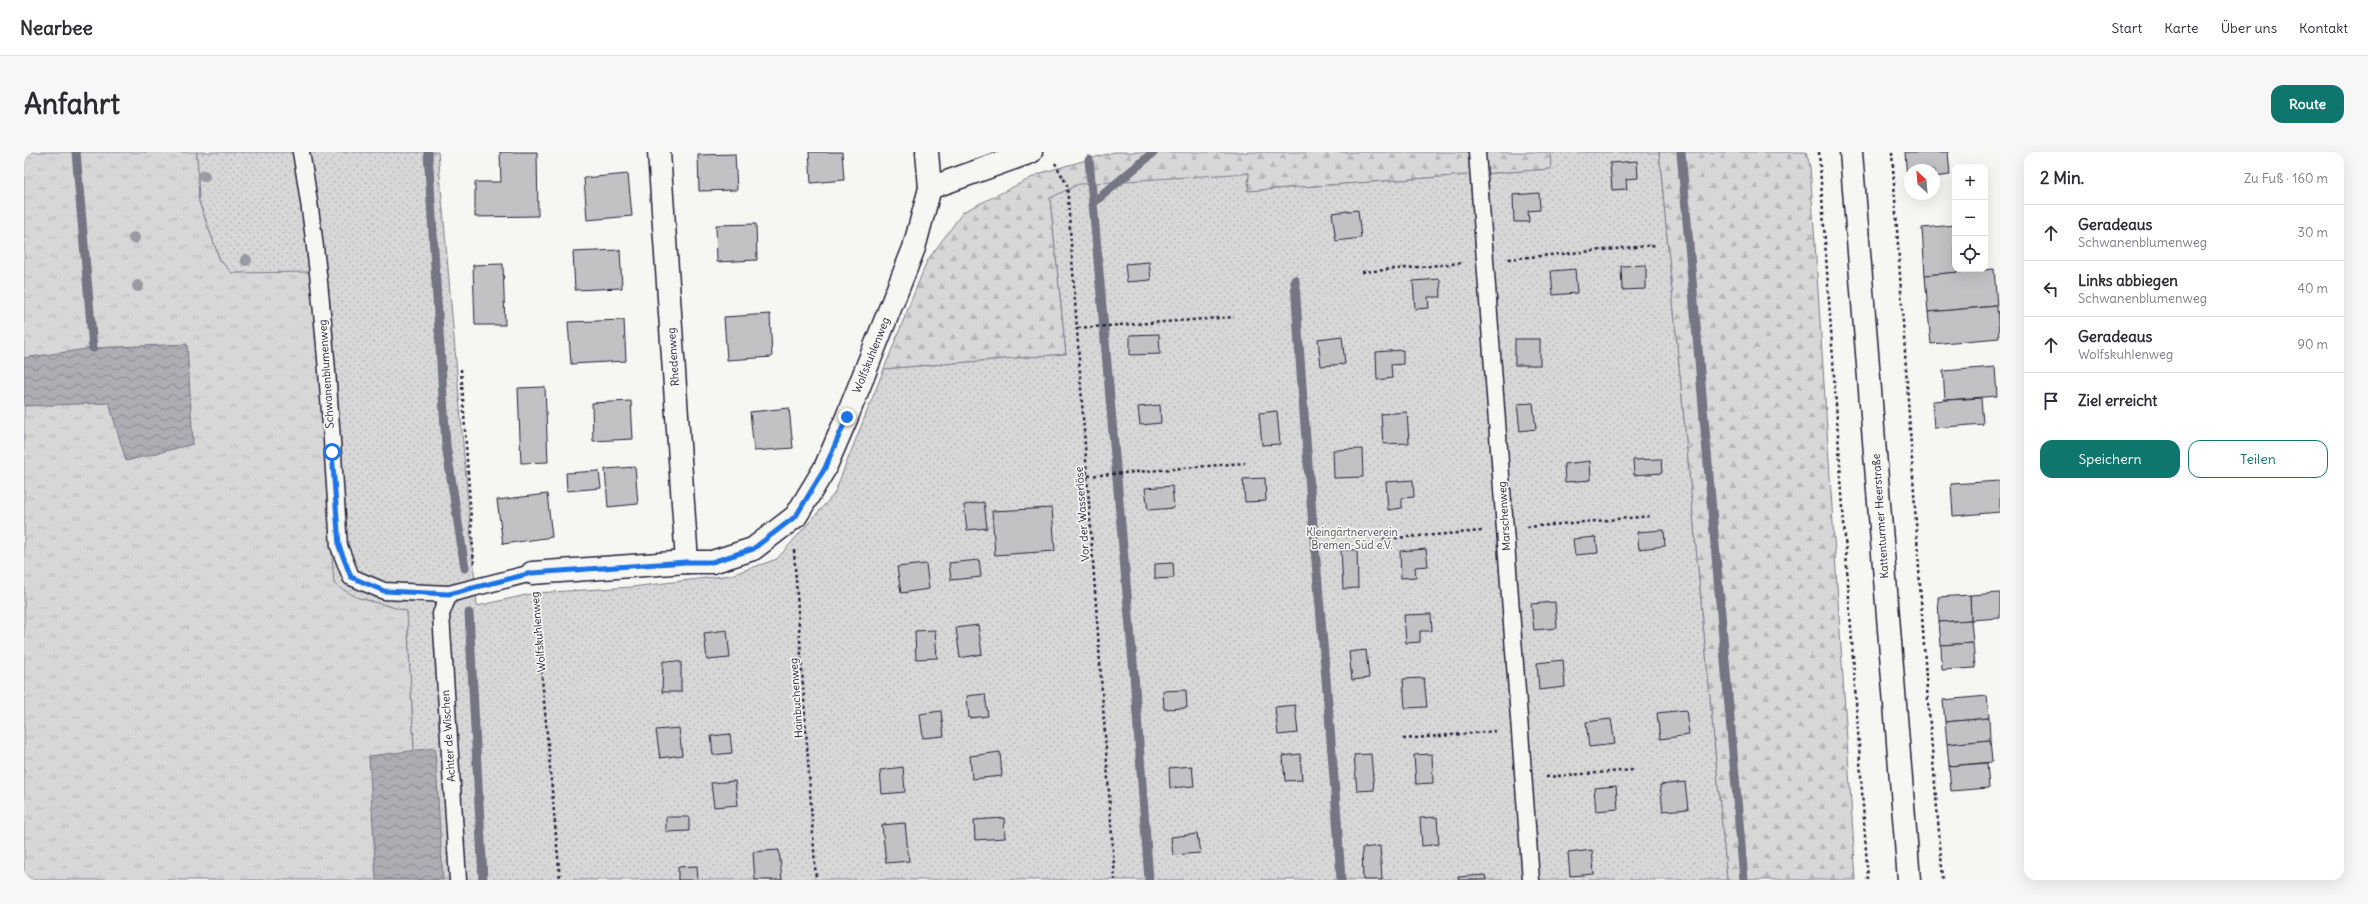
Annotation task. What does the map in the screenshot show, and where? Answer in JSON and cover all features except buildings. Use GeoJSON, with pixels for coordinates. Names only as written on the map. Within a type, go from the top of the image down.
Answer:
{"type":"FeatureCollection","features":[{"type":"Feature","properties":{"kind":"street","name":"Rhedenweg"},"geometry":{"type":"LineString","coordinates":[[659,152],[686,562]]}},
{"type":"Feature","properties":{"kind":"street","name":"Wolfskuhlenweg"},"geometry":{"type":"LineString","coordinates":[[532,573],[686,562],[712,562],[753,549],[796,516],[825,468],[847,417],[914,248],[930,188],[927,152]]}},
{"type":"Feature","properties":{"kind":"street"},"geometry":{"type":"LineString","coordinates":[[930,188],[1031,152]]}},
{"type":"Feature","properties":{"kind":"street","name":"Kattenturmer Heerstraße"},"geometry":{"type":"LineString","coordinates":[[1851,152],[1909,880]]}},
{"type":"Feature","properties":{"kind":"lane","name":"Schwanenblumenweg"},"geometry":{"type":"LineString","coordinates":[[301,152],[311,207],[322,323],[339,546],[351,577],[384,591],[449,594],[532,573]]}},
{"type":"Feature","properties":{"kind":"lane","name":"Marschenweg"},"geometry":{"type":"LineString","coordinates":[[1478,152],[1531,880]]}},
{"type":"Feature","properties":{"kind":"lane","name":"Achter de Wischen"},"geometry":{"type":"LineString","coordinates":[[449,594],[441,614],[458,880]]}},
{"type":"Feature","properties":{"kind":"path"},"geometry":{"type":"LineString","coordinates":[[1819,152],[1868,880]]}},
{"type":"Feature","properties":{"kind":"path"},"geometry":{"type":"LineString","coordinates":[[1892,152],[1926,677],[1944,880]]}},
{"type":"Feature","properties":{"kind":"path","name":"Vor der Wasserlöse"},"geometry":{"type":"LineString","coordinates":[[1053,159],[1066,185],[1078,328],[1115,880]]}},
{"type":"Feature","properties":{"kind":"path"},"geometry":{"type":"LineString","coordinates":[[1078,328],[1234,318]]}},
{"type":"Feature","properties":{"kind":"path"},"geometry":{"type":"LineString","coordinates":[[461,369],[476,588]]}},
{"type":"Feature","properties":{"kind":"path"},"geometry":{"type":"LineString","coordinates":[[1088,476],[1245,463]]}},
{"type":"Feature","properties":{"kind":"path","name":"Hainbuchenweg"},"geometry":{"type":"LineString","coordinates":[[796,516],[794,559],[816,880]]}},
{"type":"Feature","properties":{"kind":"path","name":"Wolfskuhlenweg"},"geometry":{"type":"LineString","coordinates":[[532,573],[560,880]]}},
{"type":"Feature","properties":{"kind":"path"},"geometry":{"type":"LineString","coordinates":[[1403,739],[1520,729]]}},
{"type":"Feature","properties":{"kind":"path"},"geometry":{"type":"LineString","coordinates":[[1523,778],[1633,770]]}},
{"type":"Feature","properties":{"kind":"green space"},"geometry":{"type":"Polygon","coordinates":[[[24,152],[197,152],[199,202],[220,260],[232,273],[312,271],[356,597],[407,611],[421,880],[24,880],[24,152]]]}},
{"type":"Feature","properties":{"kind":"green space","name":"Kleingärtnerverein Bremen-Süd e.V."},"geometry":{"type":"Polygon","coordinates":[[[197,152],[438,152],[477,606],[535,593],[632,587],[731,575],[777,559],[834,494],[884,369],[1066,354],[1050,198],[1079,184],[1249,173],[1248,191],[1551,169],[1550,152],[1659,152],[1727,880],[421,880],[407,611],[356,597],[334,584],[312,272],[232,273],[220,260],[199,201],[197,152]]]}},
{"type":"Feature","properties":{"kind":"green space"},"geometry":{"type":"Polygon","coordinates":[[[1114,152],[1550,152],[1552,169],[1248,191],[1249,173],[1050,198],[1066,354],[884,369],[927,261],[963,212],[1041,173],[1114,152]]]}},
{"type":"Feature","properties":{"kind":"green space"},"geometry":{"type":"Polygon","coordinates":[[[1659,152],[1806,152],[1810,166],[1856,880],[1727,880],[1659,152]]]}},
{"type":"Feature","properties":{"kind":"water"},"geometry":{"type":"Polygon","coordinates":[[[187,344],[193,444],[126,461],[109,403],[24,406],[24,358],[93,348],[187,344]]]}},
{"type":"Feature","properties":{"kind":"water"},"geometry":{"type":"Polygon","coordinates":[[[435,748],[443,880],[376,880],[369,756],[435,748]]]}},
{"type":"Feature","properties":{"kind":"waterway"},"geometry":{"type":"LineString","coordinates":[[76,152],[93,348]]}},
{"type":"Feature","properties":{"kind":"waterway"},"geometry":{"type":"LineString","coordinates":[[428,152],[446,445],[465,568]]}},
{"type":"Feature","properties":{"kind":"waterway"},"geometry":{"type":"LineString","coordinates":[[1149,880],[1134,674],[1093,203],[1154,152]]}},
{"type":"Feature","properties":{"kind":"waterway"},"geometry":{"type":"LineString","coordinates":[[1681,152],[1744,880]]}},
{"type":"Feature","properties":{"kind":"waterway"},"geometry":{"type":"LineString","coordinates":[[1089,160],[1093,203]]}},
{"type":"Feature","properties":{"kind":"waterway"},"geometry":{"type":"LineString","coordinates":[[1295,280],[1305,430],[1341,880]]}},
{"type":"Feature","properties":{"kind":"waterway"},"geometry":{"type":"LineString","coordinates":[[469,613],[483,880]]}},
{"type":"Feature","properties":{"kind":"route"},"geometry":{"type":"LineString","coordinates":[[332,452],[339,546],[351,577],[384,591],[449,594],[532,573],[686,562],[712,562],[753,549],[796,516],[825,468],[847,417]]}}]}
